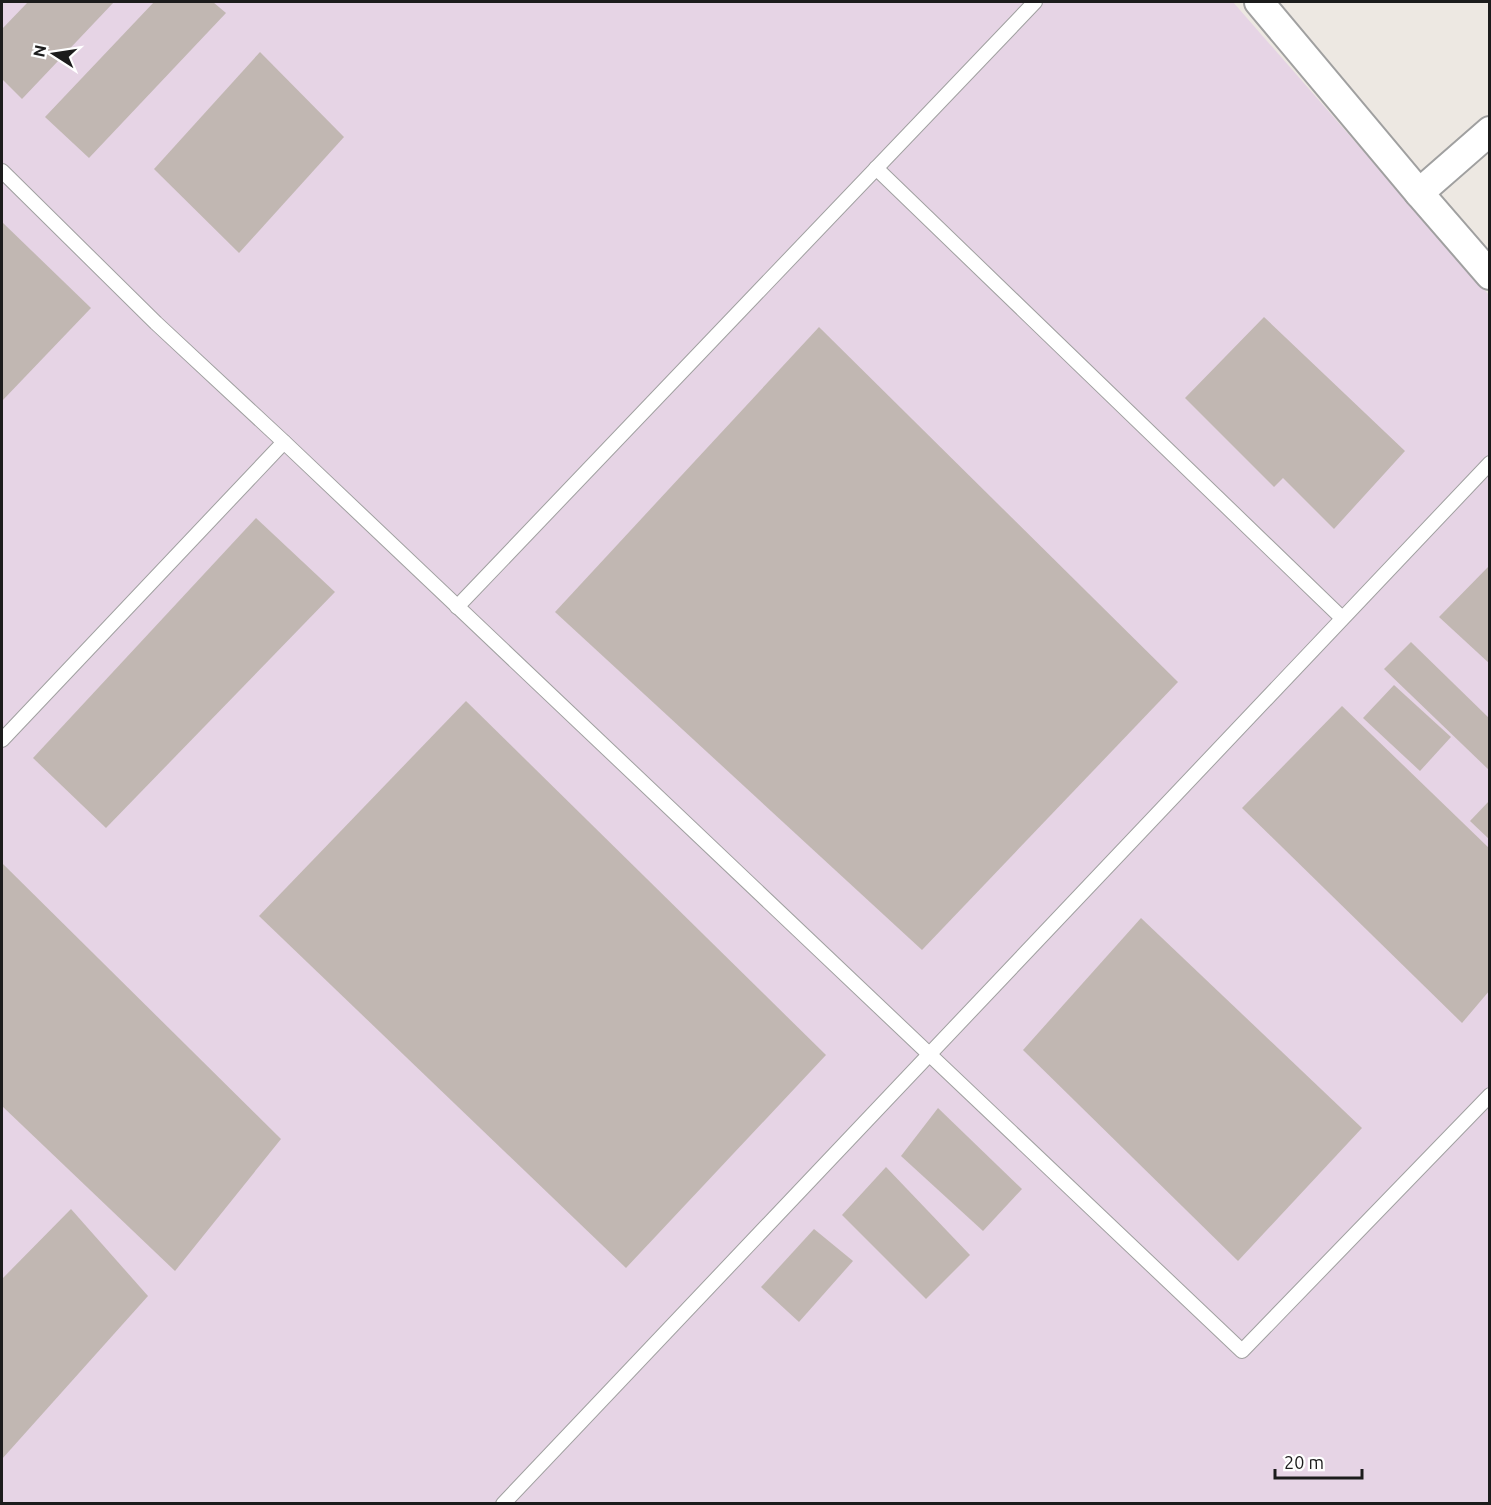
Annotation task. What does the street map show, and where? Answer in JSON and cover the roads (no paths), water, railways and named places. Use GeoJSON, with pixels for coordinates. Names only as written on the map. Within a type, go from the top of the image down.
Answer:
{"type":"FeatureCollection","features":[{"type":"Feature","properties":{"kind":"street"},"geometry":{"type":"LineString","coordinates":[[1259,2],[1490,274]]}},
{"type":"Feature","properties":{"kind":"street"},"geometry":{"type":"LineString","coordinates":[[1419,193],[1490,131]]}},
{"type":"Feature","properties":{"kind":"lane"},"geometry":{"type":"LineString","coordinates":[[457,606],[1035,2]]}},
{"type":"Feature","properties":{"kind":"lane"},"geometry":{"type":"LineString","coordinates":[[876,168],[1342,618]]}},
{"type":"Feature","properties":{"kind":"lane"},"geometry":{"type":"LineString","coordinates":[[2,171],[156,323],[1242,1351],[1490,1095]]}},
{"type":"Feature","properties":{"kind":"lane"},"geometry":{"type":"LineString","coordinates":[[2,740],[284,442]]}},
{"type":"Feature","properties":{"kind":"lane"},"geometry":{"type":"LineString","coordinates":[[504,1503],[1490,463]]}}]}
